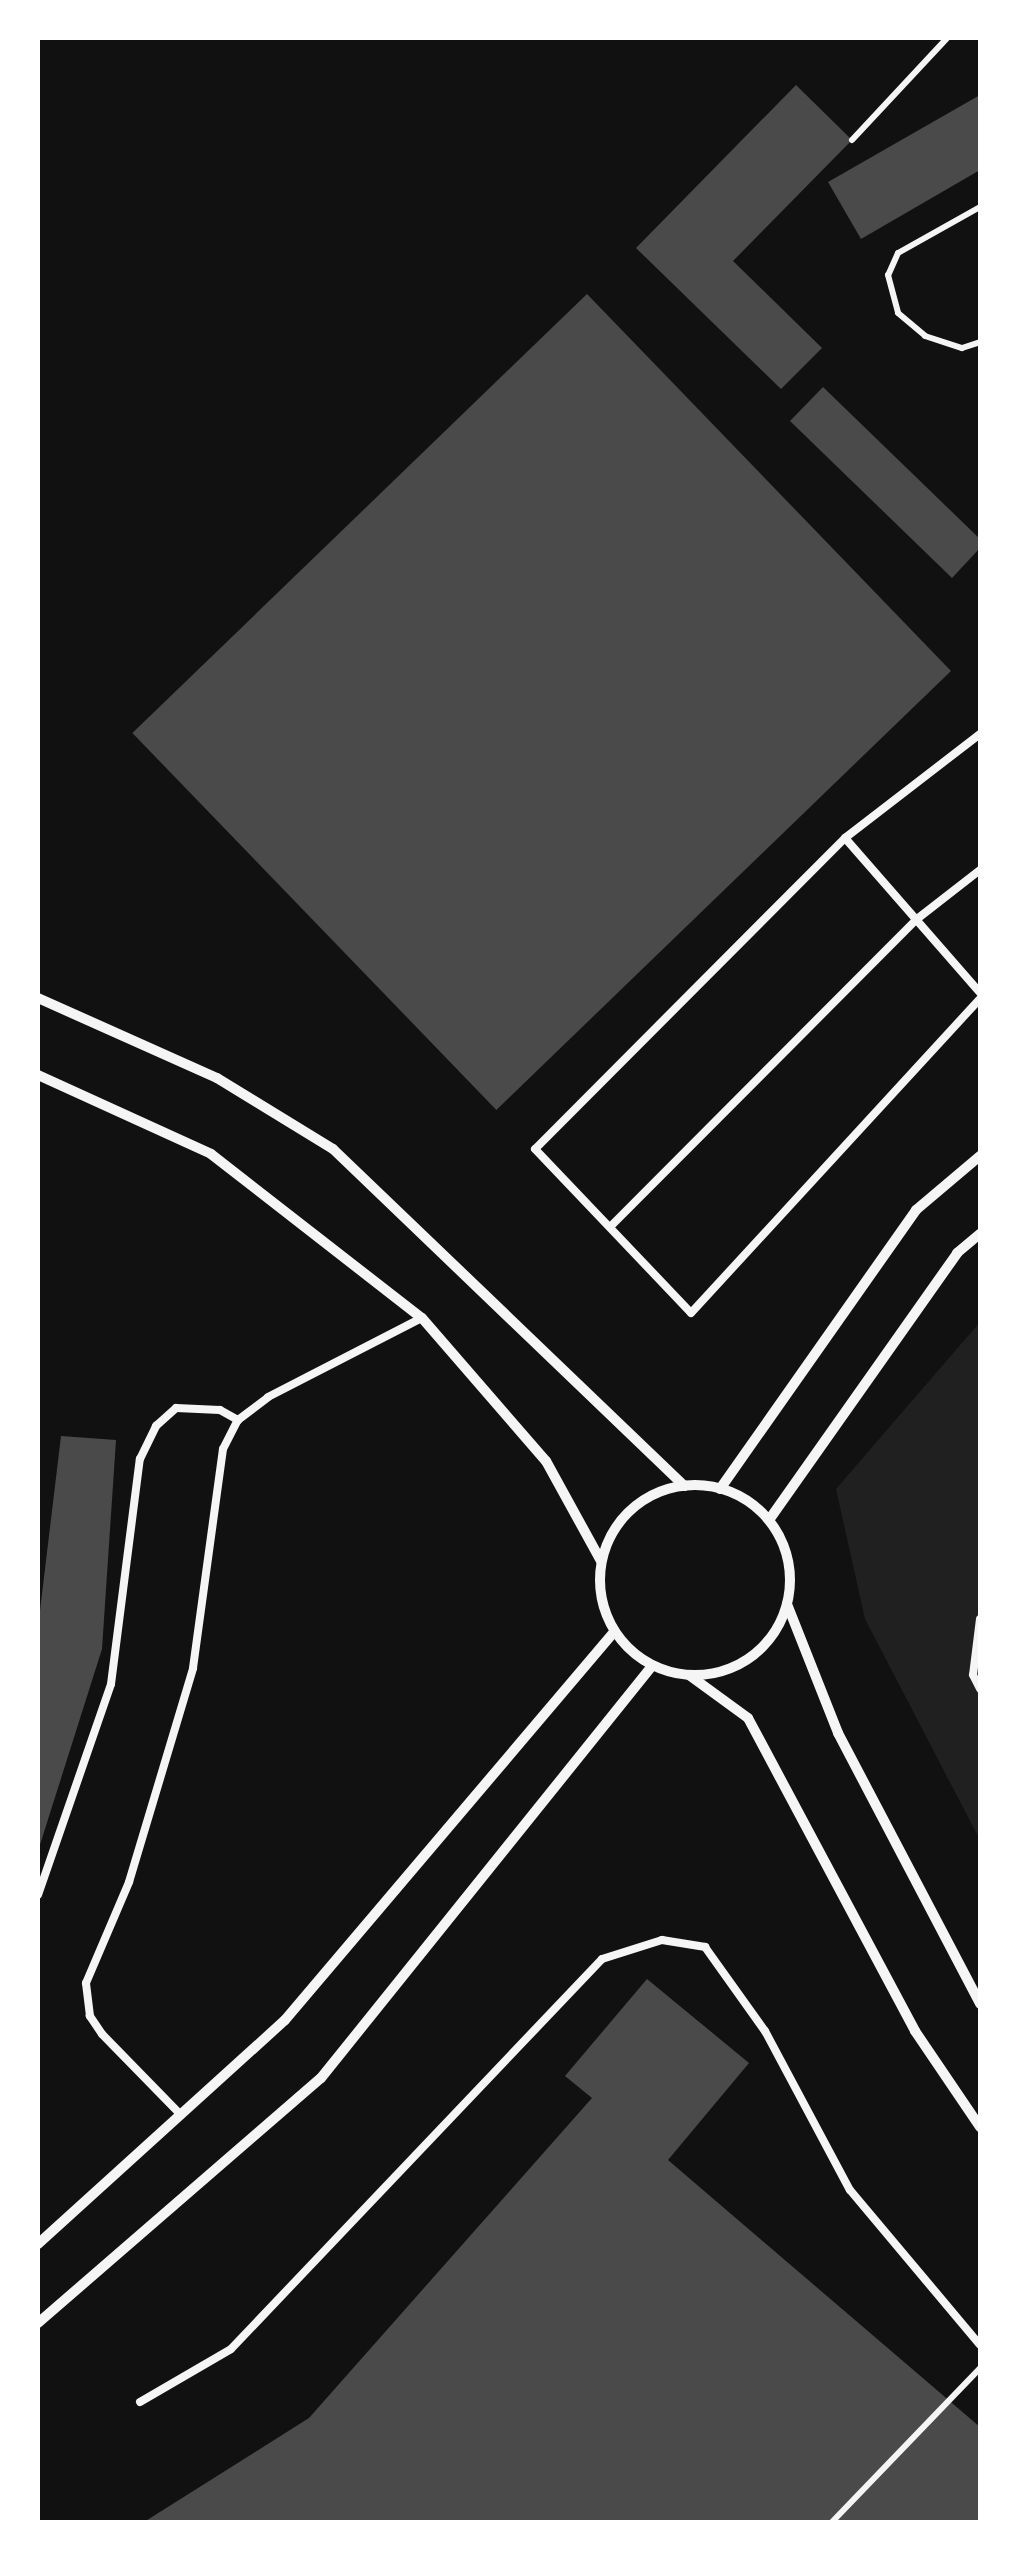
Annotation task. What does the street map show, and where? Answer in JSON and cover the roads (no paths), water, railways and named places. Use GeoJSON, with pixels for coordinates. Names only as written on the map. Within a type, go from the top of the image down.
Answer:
{"type":"FeatureCollection","features":[{"type":"Feature","properties":{"kind":"street"},"geometry":{"type":"LineString","coordinates":[[38,998],[217,1078],[333,1148],[684,1486]]}},
{"type":"Feature","properties":{"kind":"street"},"geometry":{"type":"LineString","coordinates":[[38,1075],[211,1154],[422,1318],[546,1461],[601,1560],[601,1598],[614,1632],[652,1666],[688,1675],[726,1670],[758,1651],[787,1603]]}},
{"type":"Feature","properties":{"kind":"street"},"geometry":{"type":"LineString","coordinates":[[720,1489],[916,1210],[980,1156]]}},
{"type":"Feature","properties":{"kind":"street"},"geometry":{"type":"LineString","coordinates":[[769,1520],[957,1254],[980,1234]]}},
{"type":"Feature","properties":{"kind":"street"},"geometry":{"type":"LineString","coordinates":[[601,1560],[630,1511],[684,1486],[720,1489],[769,1520],[788,1558],[787,1603],[838,1733],[980,2004]]}},
{"type":"Feature","properties":{"kind":"street"},"geometry":{"type":"LineString","coordinates":[[38,2244],[285,2020],[614,1632]]}},
{"type":"Feature","properties":{"kind":"street"},"geometry":{"type":"LineString","coordinates":[[38,2323],[320,2078],[652,1666]]}},
{"type":"Feature","properties":{"kind":"street"},"geometry":{"type":"LineString","coordinates":[[688,1675],[748,1718],[915,2031],[980,2127]]}},
{"type":"Feature","properties":{"kind":"lane"},"geometry":{"type":"LineString","coordinates":[[845,838],[980,996],[691,1313],[535,1149],[845,838],[980,734]]}},
{"type":"Feature","properties":{"kind":"lane"},"geometry":{"type":"LineString","coordinates":[[610,1226],[917,920],[980,870]]}},
{"type":"Feature","properties":{"kind":"lane"},"geometry":{"type":"LineString","coordinates":[[181,2115],[102,2034],[90,2016],[86,1983],[129,1882],[193,1668],[223,1449],[238,1420],[268,1397],[422,1318]]}},
{"type":"Feature","properties":{"kind":"lane"},"geometry":{"type":"LineString","coordinates":[[38,1895],[111,1684],[140,1460],[156,1426],[176,1408],[220,1410],[238,1420]]}},
{"type":"Feature","properties":{"kind":"lane"},"geometry":{"type":"LineString","coordinates":[[980,1619],[972,1675],[980,1689]]}},
{"type":"Feature","properties":{"kind":"lane"},"geometry":{"type":"LineString","coordinates":[[140,2402],[231,2349],[602,1959],[662,1940],[705,1947],[765,2031],[850,2190],[980,2345]]}}]}
